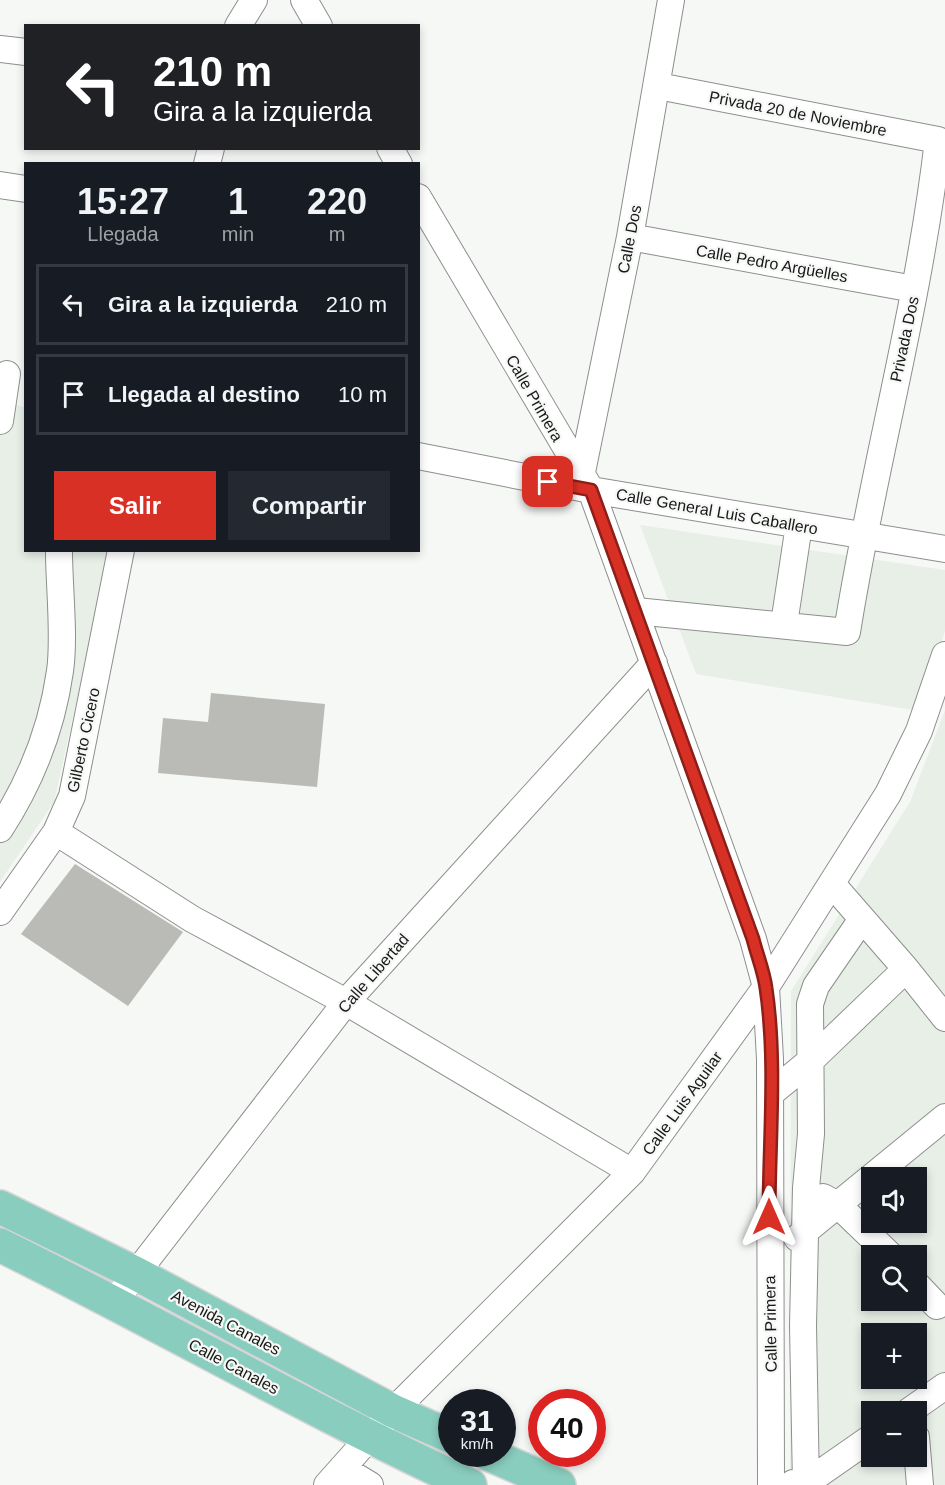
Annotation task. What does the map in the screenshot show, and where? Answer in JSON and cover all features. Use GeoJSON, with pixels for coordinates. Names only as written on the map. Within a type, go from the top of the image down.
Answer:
{"type":"FeatureCollection","features":[{"type":"Feature","properties":{"kind":"main road","name":"Avenida Canales"},"geometry":{"type":"LineString","coordinates":[[0,1207],[135,1273],[393,1411],[438,1431]]}},
{"type":"Feature","properties":{"kind":"main road","name":"Calle Canales"},"geometry":{"type":"LineString","coordinates":[[0,1245],[114,1302],[369,1438],[470,1485]]}},
{"type":"Feature","properties":{"kind":"main road"},"geometry":{"type":"LineString","coordinates":[[516,1466],[559,1485]]}},
{"type":"Feature","properties":{"kind":"street"},"geometry":{"type":"LineString","coordinates":[[239,24],[254,0]]}},
{"type":"Feature","properties":{"kind":"street"},"geometry":{"type":"LineString","coordinates":[[304,0],[318,24]]}},
{"type":"Feature","properties":{"kind":"street","name":"Calle Dos"},"geometry":{"type":"LineString","coordinates":[[586,484],[658,86],[671,0]]}},
{"type":"Feature","properties":{"kind":"street"},"geometry":{"type":"LineString","coordinates":[[0,48],[24,52]]}},
{"type":"Feature","properties":{"kind":"street","name":"Privada 20 de Noviembre"},"geometry":{"type":"LineString","coordinates":[[658,86],[938,141]]}},
{"type":"Feature","properties":{"kind":"street","name":"Privada Dos"},"geometry":{"type":"LineString","coordinates":[[784,624],[847,632],[862,537],[914,289],[938,141]]}},
{"type":"Feature","properties":{"kind":"street"},"geometry":{"type":"LineString","coordinates":[[0,185],[24,189]]}},
{"type":"Feature","properties":{"kind":"street","name":"Calle Primera"},"geometry":{"type":"LineString","coordinates":[[420,200],[586,484],[636,611],[753,939],[766,987],[770,1094],[771,1484]]}},
{"type":"Feature","properties":{"kind":"street","name":"Calle Pedro Argüelles"},"geometry":{"type":"LineString","coordinates":[[630,237],[914,289]]}},
{"type":"Feature","properties":{"kind":"street"},"geometry":{"type":"LineString","coordinates":[[0,421],[11,374]]}},
{"type":"Feature","properties":{"kind":"street","name":"Calle General Luis Caballero"},"geometry":{"type":"LineString","coordinates":[[420,456],[586,484],[862,537],[945,549]]}},
{"type":"Feature","properties":{"kind":"street"},"geometry":{"type":"LineString","coordinates":[[636,611],[784,624],[799,525]]}},
{"type":"Feature","properties":{"kind":"street"},"geometry":{"type":"LineString","coordinates":[[0,829],[23,794],[43,742],[58,679],[59,552]]}},
{"type":"Feature","properties":{"kind":"street","name":"Gilberto Cicero"},"geometry":{"type":"LineString","coordinates":[[0,912],[56,832],[72,796],[122,552]]}},
{"type":"Feature","properties":{"kind":"street","name":"Calle Luis Aguilar"},"geometry":{"type":"LineString","coordinates":[[334,1477],[393,1411],[632,1172],[766,987],[888,794],[919,731],[945,655]]}},
{"type":"Feature","properties":{"kind":"street","name":"Calle Libertad"},"geometry":{"type":"LineString","coordinates":[[114,1302],[346,1002],[654,663]]}},
{"type":"Feature","properties":{"kind":"street"},"geometry":{"type":"LineString","coordinates":[[919,731],[945,713]]}},
{"type":"Feature","properties":{"kind":"street"},"geometry":{"type":"LineString","coordinates":[[56,832],[192,919],[346,1002],[632,1172]]}},
{"type":"Feature","properties":{"kind":"street"},"geometry":{"type":"LineString","coordinates":[[832,884],[945,1018]]}},
{"type":"Feature","properties":{"kind":"street"},"geometry":{"type":"LineString","coordinates":[[806,1484],[804,1233],[811,1134],[810,1004],[816,986],[862,919]]}},
{"type":"Feature","properties":{"kind":"street"},"geometry":{"type":"LineString","coordinates":[[770,1094],[809,1062],[906,969]]}},
{"type":"Feature","properties":{"kind":"street"},"geometry":{"type":"LineString","coordinates":[[769,1256],[804,1233],[945,1117]]}},
{"type":"Feature","properties":{"kind":"street"},"geometry":{"type":"LineString","coordinates":[[769,1179],[806,1188],[838,1205],[880,1245]]}},
{"type":"Feature","properties":{"kind":"street"},"geometry":{"type":"LineString","coordinates":[[927,1294],[942,1308]]}},
{"type":"Feature","properties":{"kind":"street"},"geometry":{"type":"LineString","coordinates":[[924,1401],[945,1386]]}},
{"type":"Feature","properties":{"kind":"street"},"geometry":{"type":"LineString","coordinates":[[771,1427],[804,1426]]}},
{"type":"Feature","properties":{"kind":"street"},"geometry":{"type":"LineString","coordinates":[[771,1484],[806,1484],[861,1445]]}},
{"type":"Feature","properties":{"kind":"street"},"geometry":{"type":"LineString","coordinates":[[918,1467],[920,1485]]}},
{"type":"Feature","properties":{"kind":"street"},"geometry":{"type":"LineString","coordinates":[[334,1477],[370,1485]]}},
{"type":"Feature","properties":{"kind":"shaded area"},"geometry":{"type":"Polygon","coordinates":[[[0,402],[24,407],[24,552],[110,552],[54,802],[0,882],[0,402]]]}},
{"type":"Feature","properties":{"kind":"shaded area"},"geometry":{"type":"Polygon","coordinates":[[[640,525],[945,570],[945,631],[919,711],[696,674],[640,525]]]}},
{"type":"Feature","properties":{"kind":"shaded area"},"geometry":{"type":"Polygon","coordinates":[[[945,710],[945,1485],[790,1485],[791,991],[910,802],[945,710]]]}},
{"type":"Feature","properties":{"kind":"building"},"geometry":{"type":"Polygon","coordinates":[[[211,693],[325,704],[317,787],[158,773],[163,718],[208,722],[211,693]]]}},
{"type":"Feature","properties":{"kind":"building"},"geometry":{"type":"Polygon","coordinates":[[[75,864],[183,932],[128,1006],[21,934],[75,864]]]}},
{"type":"Feature","properties":{"kind":"route"},"geometry":{"type":"LineString","coordinates":[[548,482],[591,490],[753,939],[766,987],[770,1059],[769,1217]]}}]}
